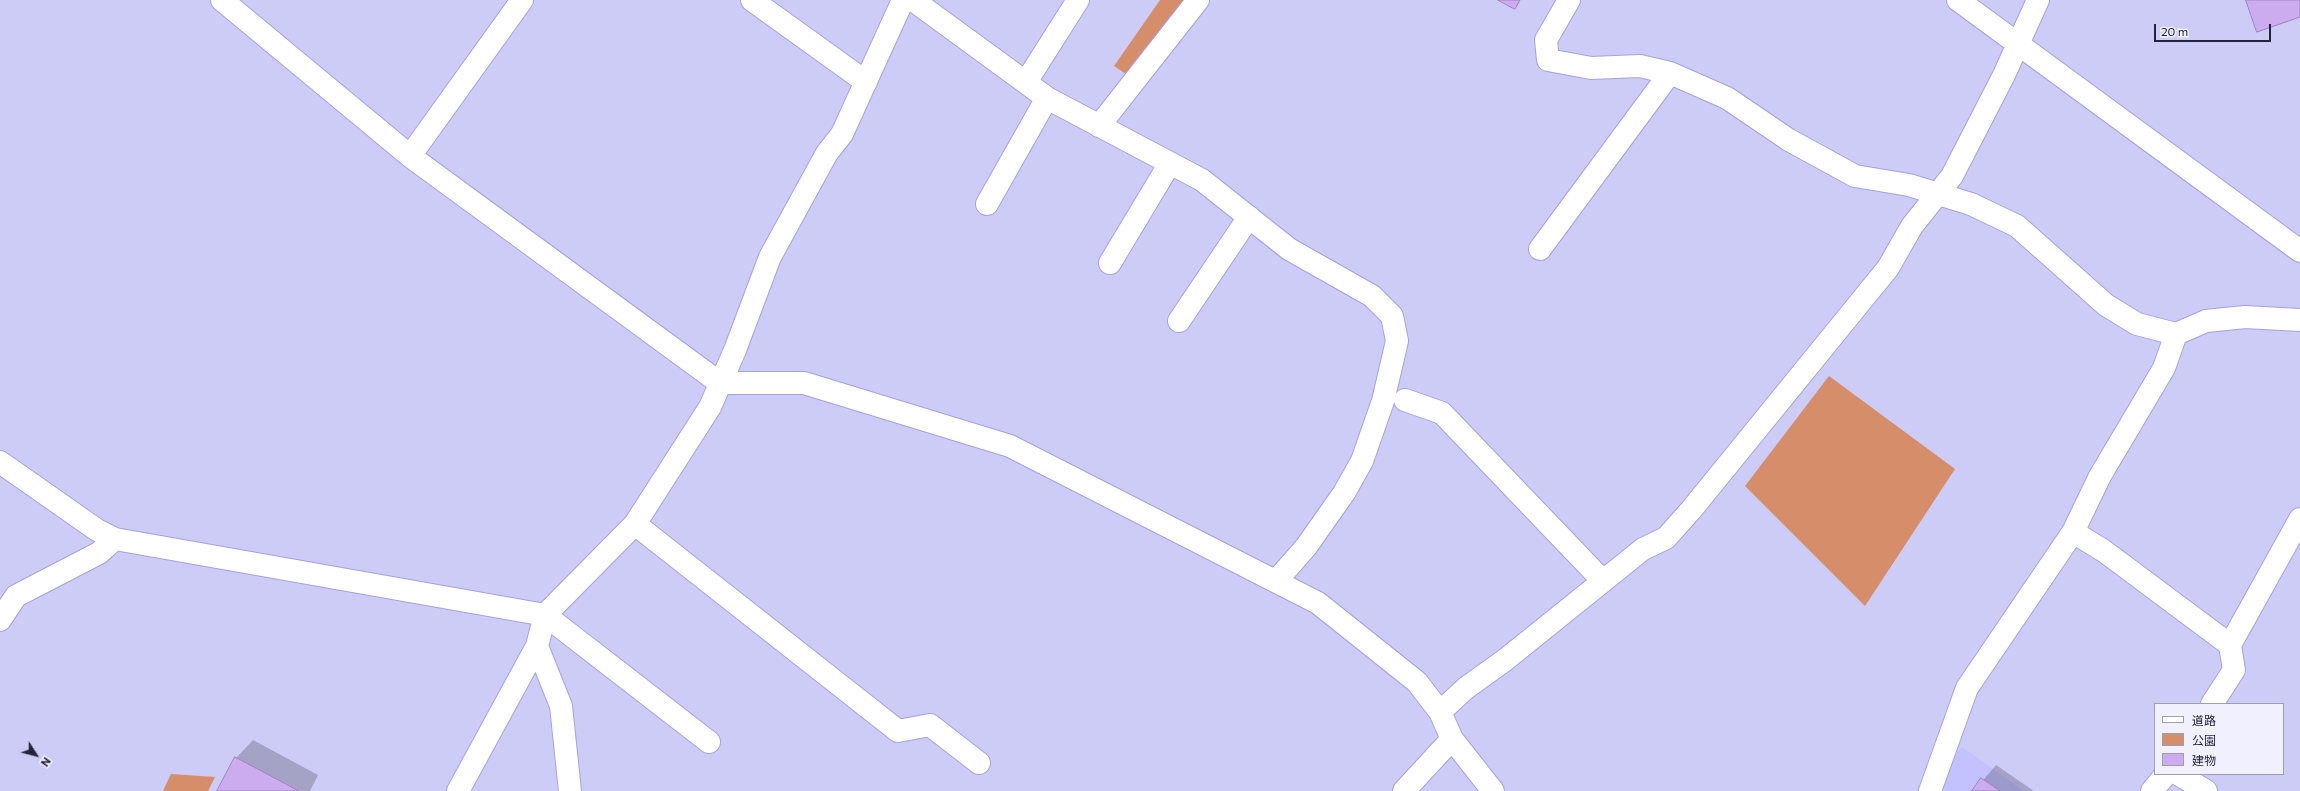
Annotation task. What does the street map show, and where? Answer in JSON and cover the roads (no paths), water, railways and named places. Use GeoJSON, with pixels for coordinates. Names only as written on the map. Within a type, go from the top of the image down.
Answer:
{"type":"FeatureCollection","features":[{"type":"Feature","properties":{"kind":"street"},"geometry":{"type":"LineString","coordinates":[[222,0],[410,156],[720,383],[804,383],[1010,446],[1318,603],[1417,682],[1440,712],[1452,739],[1493,791]]}},
{"type":"Feature","properties":{"kind":"street"},"geometry":{"type":"LineString","coordinates":[[410,156],[522,0]]}},
{"type":"Feature","properties":{"kind":"street"},"geometry":{"type":"LineString","coordinates":[[752,0],[866,82]]}},
{"type":"Feature","properties":{"kind":"street"},"geometry":{"type":"LineString","coordinates":[[458,791],[537,646],[545,615],[635,524],[710,406],[735,350],[770,257],[827,153],[842,134],[903,0]]}},
{"type":"Feature","properties":{"kind":"street"},"geometry":{"type":"LineString","coordinates":[[913,0],[1048,98],[1202,180],[1289,249],[1372,296],[1392,316],[1397,341],[1383,401],[1362,460],[1344,493],[1310,541],[1276,581]]}},
{"type":"Feature","properties":{"kind":"street"},"geometry":{"type":"LineString","coordinates":[[1026,82],[1078,0]]}},
{"type":"Feature","properties":{"kind":"street"},"geometry":{"type":"LineString","coordinates":[[1099,126],[1198,0]]}},
{"type":"Feature","properties":{"kind":"street"},"geometry":{"type":"LineString","coordinates":[[1569,0],[1546,40],[1548,60],[1591,68],[1640,66],[1670,73],[1727,98],[1789,140],[1855,176],[1909,185],[1971,204],[2017,226],[2106,305],[2137,324],[2176,334],[2206,321],[2245,316],[2300,320]]}},
{"type":"Feature","properties":{"kind":"street"},"geometry":{"type":"LineString","coordinates":[[1958,0],[2016,45],[2300,251]]}},
{"type":"Feature","properties":{"kind":"street"},"geometry":{"type":"LineString","coordinates":[[1440,712],[1466,688],[1644,549],[1666,538],[1681,521],[1888,268],[1912,226],[1936,194],[1952,176],[2004,75],[2016,45],[2038,0]]}},
{"type":"Feature","properties":{"kind":"street"},"geometry":{"type":"LineString","coordinates":[[1540,249],[1670,73]]}},
{"type":"Feature","properties":{"kind":"street"},"geometry":{"type":"LineString","coordinates":[[988,204],[1048,98]]}},
{"type":"Feature","properties":{"kind":"street"},"geometry":{"type":"LineString","coordinates":[[1110,263],[1170,163]]}},
{"type":"Feature","properties":{"kind":"street"},"geometry":{"type":"LineString","coordinates":[[1178,321],[1249,217]]}},
{"type":"Feature","properties":{"kind":"street"},"geometry":{"type":"LineString","coordinates":[[1930,791],[1967,688],[2074,532],[2100,476],[2164,368],[2176,334]]}},
{"type":"Feature","properties":{"kind":"street"},"geometry":{"type":"LineString","coordinates":[[1405,400],[1442,414],[1603,581]]}},
{"type":"Feature","properties":{"kind":"street"},"geometry":{"type":"LineString","coordinates":[[0,462],[97,530],[115,539],[545,615],[709,742]]}},
{"type":"Feature","properties":{"kind":"street"},"geometry":{"type":"LineString","coordinates":[[2213,703],[2234,670],[2230,645],[2300,519]]}},
{"type":"Feature","properties":{"kind":"street"},"geometry":{"type":"LineString","coordinates":[[635,524],[898,731],[930,726],[979,763]]}},
{"type":"Feature","properties":{"kind":"street"},"geometry":{"type":"LineString","coordinates":[[2074,532],[2104,551],[2230,645]]}},
{"type":"Feature","properties":{"kind":"street"},"geometry":{"type":"LineString","coordinates":[[0,620],[16,596],[99,554],[115,539]]}},
{"type":"Feature","properties":{"kind":"street"},"geometry":{"type":"LineString","coordinates":[[537,646],[561,706],[570,791]]}},
{"type":"Feature","properties":{"kind":"street"},"geometry":{"type":"LineString","coordinates":[[1404,791],[1452,739]]}},
{"type":"Feature","properties":{"kind":"street"},"geometry":{"type":"LineString","coordinates":[[2152,791],[2165,775]]}},
{"type":"Feature","properties":{"kind":"street"},"geometry":{"type":"LineString","coordinates":[[2180,775],[2206,791]]}}]}
